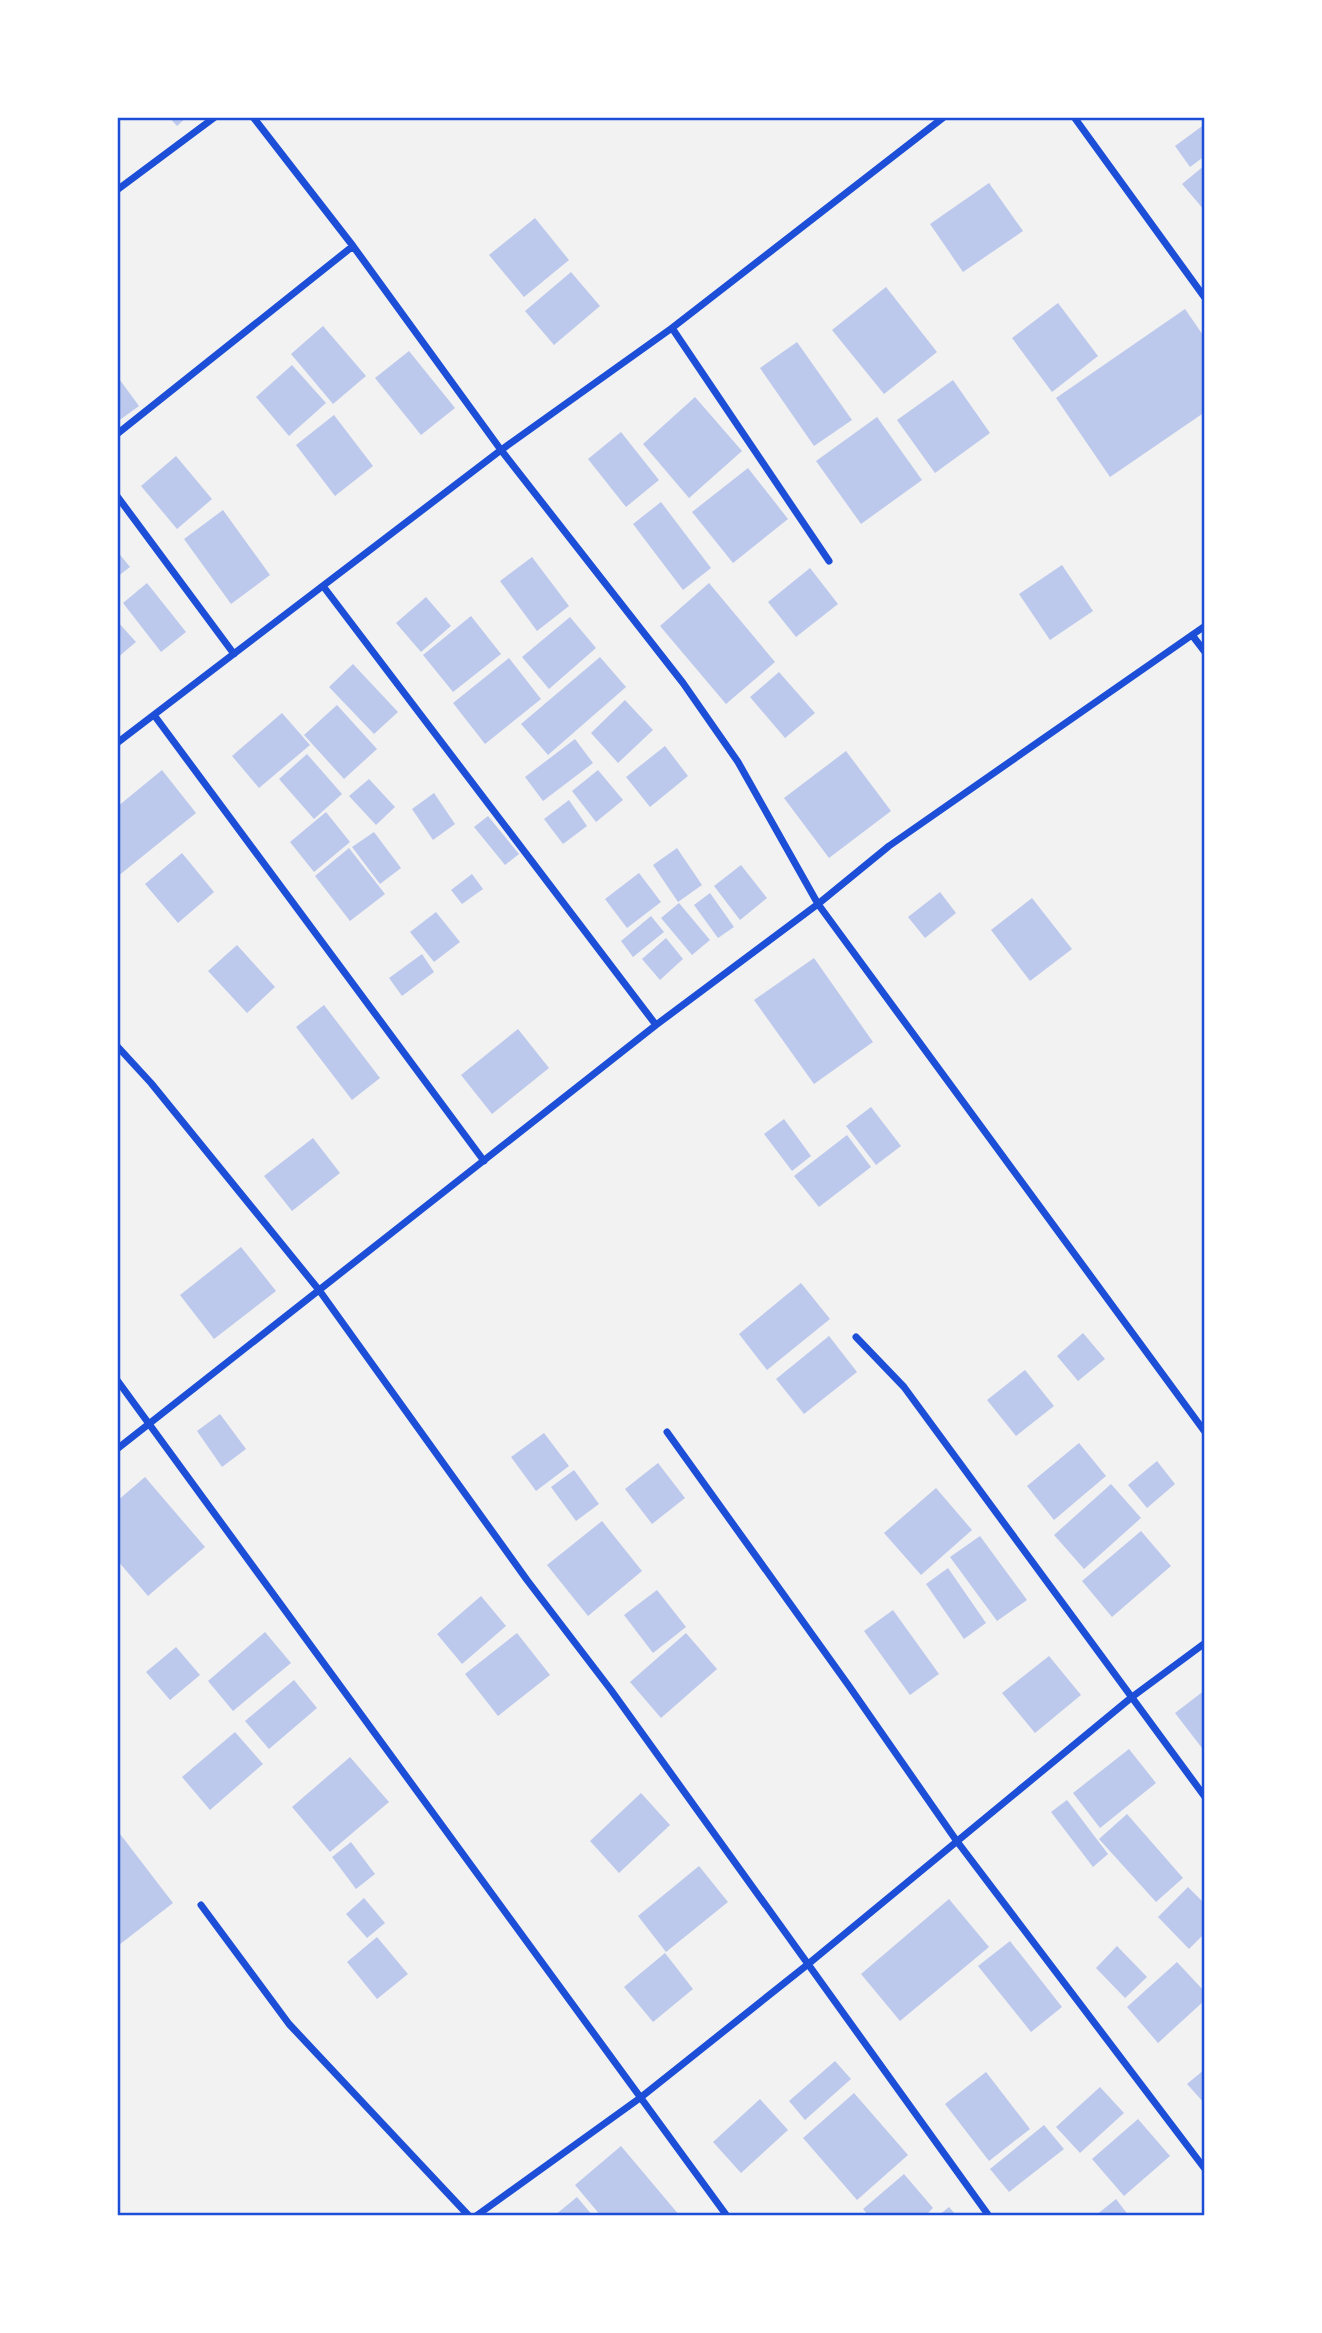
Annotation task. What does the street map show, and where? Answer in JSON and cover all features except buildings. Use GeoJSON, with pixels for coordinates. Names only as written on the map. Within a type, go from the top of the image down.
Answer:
{"type":"FeatureCollection","features":[{"type":"Feature","properties":{"kind":"street"},"geometry":{"type":"LineString","coordinates":[[117,190],[215,117]]}},
{"type":"Feature","properties":{"kind":"street"},"geometry":{"type":"LineString","coordinates":[[253,117],[353,246],[501,450],[683,683],[738,762],[818,904],[1205,1432]]}},
{"type":"Feature","properties":{"kind":"street"},"geometry":{"type":"LineString","coordinates":[[117,743],[501,450],[672,328],[944,117]]}},
{"type":"Feature","properties":{"kind":"street"},"geometry":{"type":"LineString","coordinates":[[1074,117],[1205,298]]}},
{"type":"Feature","properties":{"kind":"street"},"geometry":{"type":"LineString","coordinates":[[117,434],[353,246]]}},
{"type":"Feature","properties":{"kind":"street"},"geometry":{"type":"LineString","coordinates":[[672,328],[829,561]]}},
{"type":"Feature","properties":{"kind":"street"},"geometry":{"type":"LineString","coordinates":[[117,496],[234,654]]}},
{"type":"Feature","properties":{"kind":"street"},"geometry":{"type":"LineString","coordinates":[[323,586],[656,1025]]}},
{"type":"Feature","properties":{"kind":"street"},"geometry":{"type":"LineString","coordinates":[[117,1449],[656,1025],[818,904],[889,846],[1205,626]]}},
{"type":"Feature","properties":{"kind":"street"},"geometry":{"type":"LineString","coordinates":[[1192,635],[1205,652]]}},
{"type":"Feature","properties":{"kind":"street"},"geometry":{"type":"LineString","coordinates":[[154,715],[484,1161]]}},
{"type":"Feature","properties":{"kind":"street"},"geometry":{"type":"LineString","coordinates":[[117,1046],[151,1083],[319,1290],[989,2216]]}},
{"type":"Feature","properties":{"kind":"street"},"geometry":{"type":"LineString","coordinates":[[856,1337],[904,1387],[1205,1797]]}},
{"type":"Feature","properties":{"kind":"street"},"geometry":{"type":"LineString","coordinates":[[117,1380],[727,2216]]}},
{"type":"Feature","properties":{"kind":"street"},"geometry":{"type":"LineString","coordinates":[[667,1432],[956,1840],[1205,2169]]}},
{"type":"Feature","properties":{"kind":"street"},"geometry":{"type":"LineString","coordinates":[[476,2216],[640,2098],[807,1965],[1132,1697],[1205,1643]]}},
{"type":"Feature","properties":{"kind":"street"},"geometry":{"type":"LineString","coordinates":[[201,1905],[289,2024],[469,2216]]}}]}
